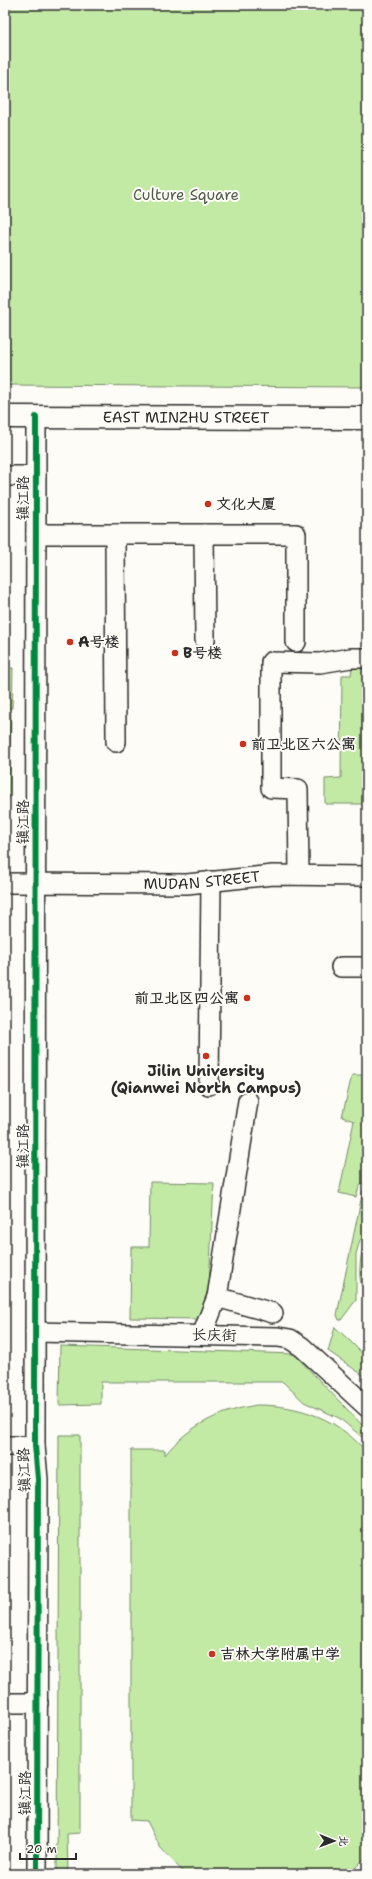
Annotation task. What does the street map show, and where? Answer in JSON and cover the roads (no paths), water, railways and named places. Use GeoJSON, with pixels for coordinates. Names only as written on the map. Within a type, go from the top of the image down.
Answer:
{"type":"FeatureCollection","features":[{"type":"Feature","properties":{"kind":"main road","name":"EAST MINZHU STREET"},"geometry":{"type":"LineString","coordinates":[[5,417],[367,418]]}},
{"type":"Feature","properties":{"kind":"street","name":"镇江路"},"geometry":{"type":"LineString","coordinates":[[36,417],[35,1446],[38,1479],[37,1874]]}},
{"type":"Feature","properties":{"kind":"street"},"geometry":{"type":"LineString","coordinates":[[5,476],[36,476]]}},
{"type":"Feature","properties":{"kind":"street"},"geometry":{"type":"LineString","coordinates":[[36,534],[296,534],[296,642]]}},
{"type":"Feature","properties":{"kind":"street"},"geometry":{"type":"LineString","coordinates":[[116,534],[116,742]]}},
{"type":"Feature","properties":{"kind":"street"},"geometry":{"type":"LineString","coordinates":[[204,534],[204,640]]}},
{"type":"Feature","properties":{"kind":"street"},"geometry":{"type":"LineString","coordinates":[[299,875],[298,789],[270,788],[272,662],[320,663],[351,658],[367,658]]}},
{"type":"Feature","properties":{"kind":"street","name":"MUDAN STREET"},"geometry":{"type":"LineString","coordinates":[[5,883],[187,884],[273,875],[367,876]]}},
{"type":"Feature","properties":{"kind":"street"},"geometry":{"type":"LineString","coordinates":[[209,1085],[211,881]]}},
{"type":"Feature","properties":{"kind":"street"},"geometry":{"type":"LineString","coordinates":[[341,967],[367,967]]}},
{"type":"Feature","properties":{"kind":"street"},"geometry":{"type":"LineString","coordinates":[[202,1335],[216,1297],[248,1101]]}},
{"type":"Feature","properties":{"kind":"street"},"geometry":{"type":"LineString","coordinates":[[216,1297],[273,1313]]}},
{"type":"Feature","properties":{"kind":"street","name":"长庆街"},"geometry":{"type":"LineString","coordinates":[[35,1332],[278,1337],[290,1339],[302,1347],[367,1407]]}},
{"type":"Feature","properties":{"kind":"street"},"geometry":{"type":"LineString","coordinates":[[5,1446],[35,1446]]}},
{"type":"Feature","properties":{"kind":"street"},"geometry":{"type":"LineString","coordinates":[[5,1703],[38,1703]]}},
{"type":"Feature","properties":{"kind":"place","name":"文化大厦"},"geometry":{"type":"Point","coordinates":[208,504]}},
{"type":"Feature","properties":{"kind":"place","name":"A号楼"},"geometry":{"type":"Point","coordinates":[70,642]}},
{"type":"Feature","properties":{"kind":"place","name":"B号楼"},"geometry":{"type":"Point","coordinates":[175,653]}},
{"type":"Feature","properties":{"kind":"place","name":"前卫北区六公寓"},"geometry":{"type":"Point","coordinates":[243,744]}},
{"type":"Feature","properties":{"kind":"place","name":"前卫北区四公寓"},"geometry":{"type":"Point","coordinates":[247,998]}},
{"type":"Feature","properties":{"kind":"place","name":"Jilin University (Qianwei North Campus)"},"geometry":{"type":"Point","coordinates":[206,1056]}},
{"type":"Feature","properties":{"kind":"place","name":"吉林大学附属中学"},"geometry":{"type":"Point","coordinates":[212,1654]}},
{"type":"Feature","properties":{"kind":"park label","name":"Culture Square"},"geometry":{"type":"Point","coordinates":[186,195]}}]}
